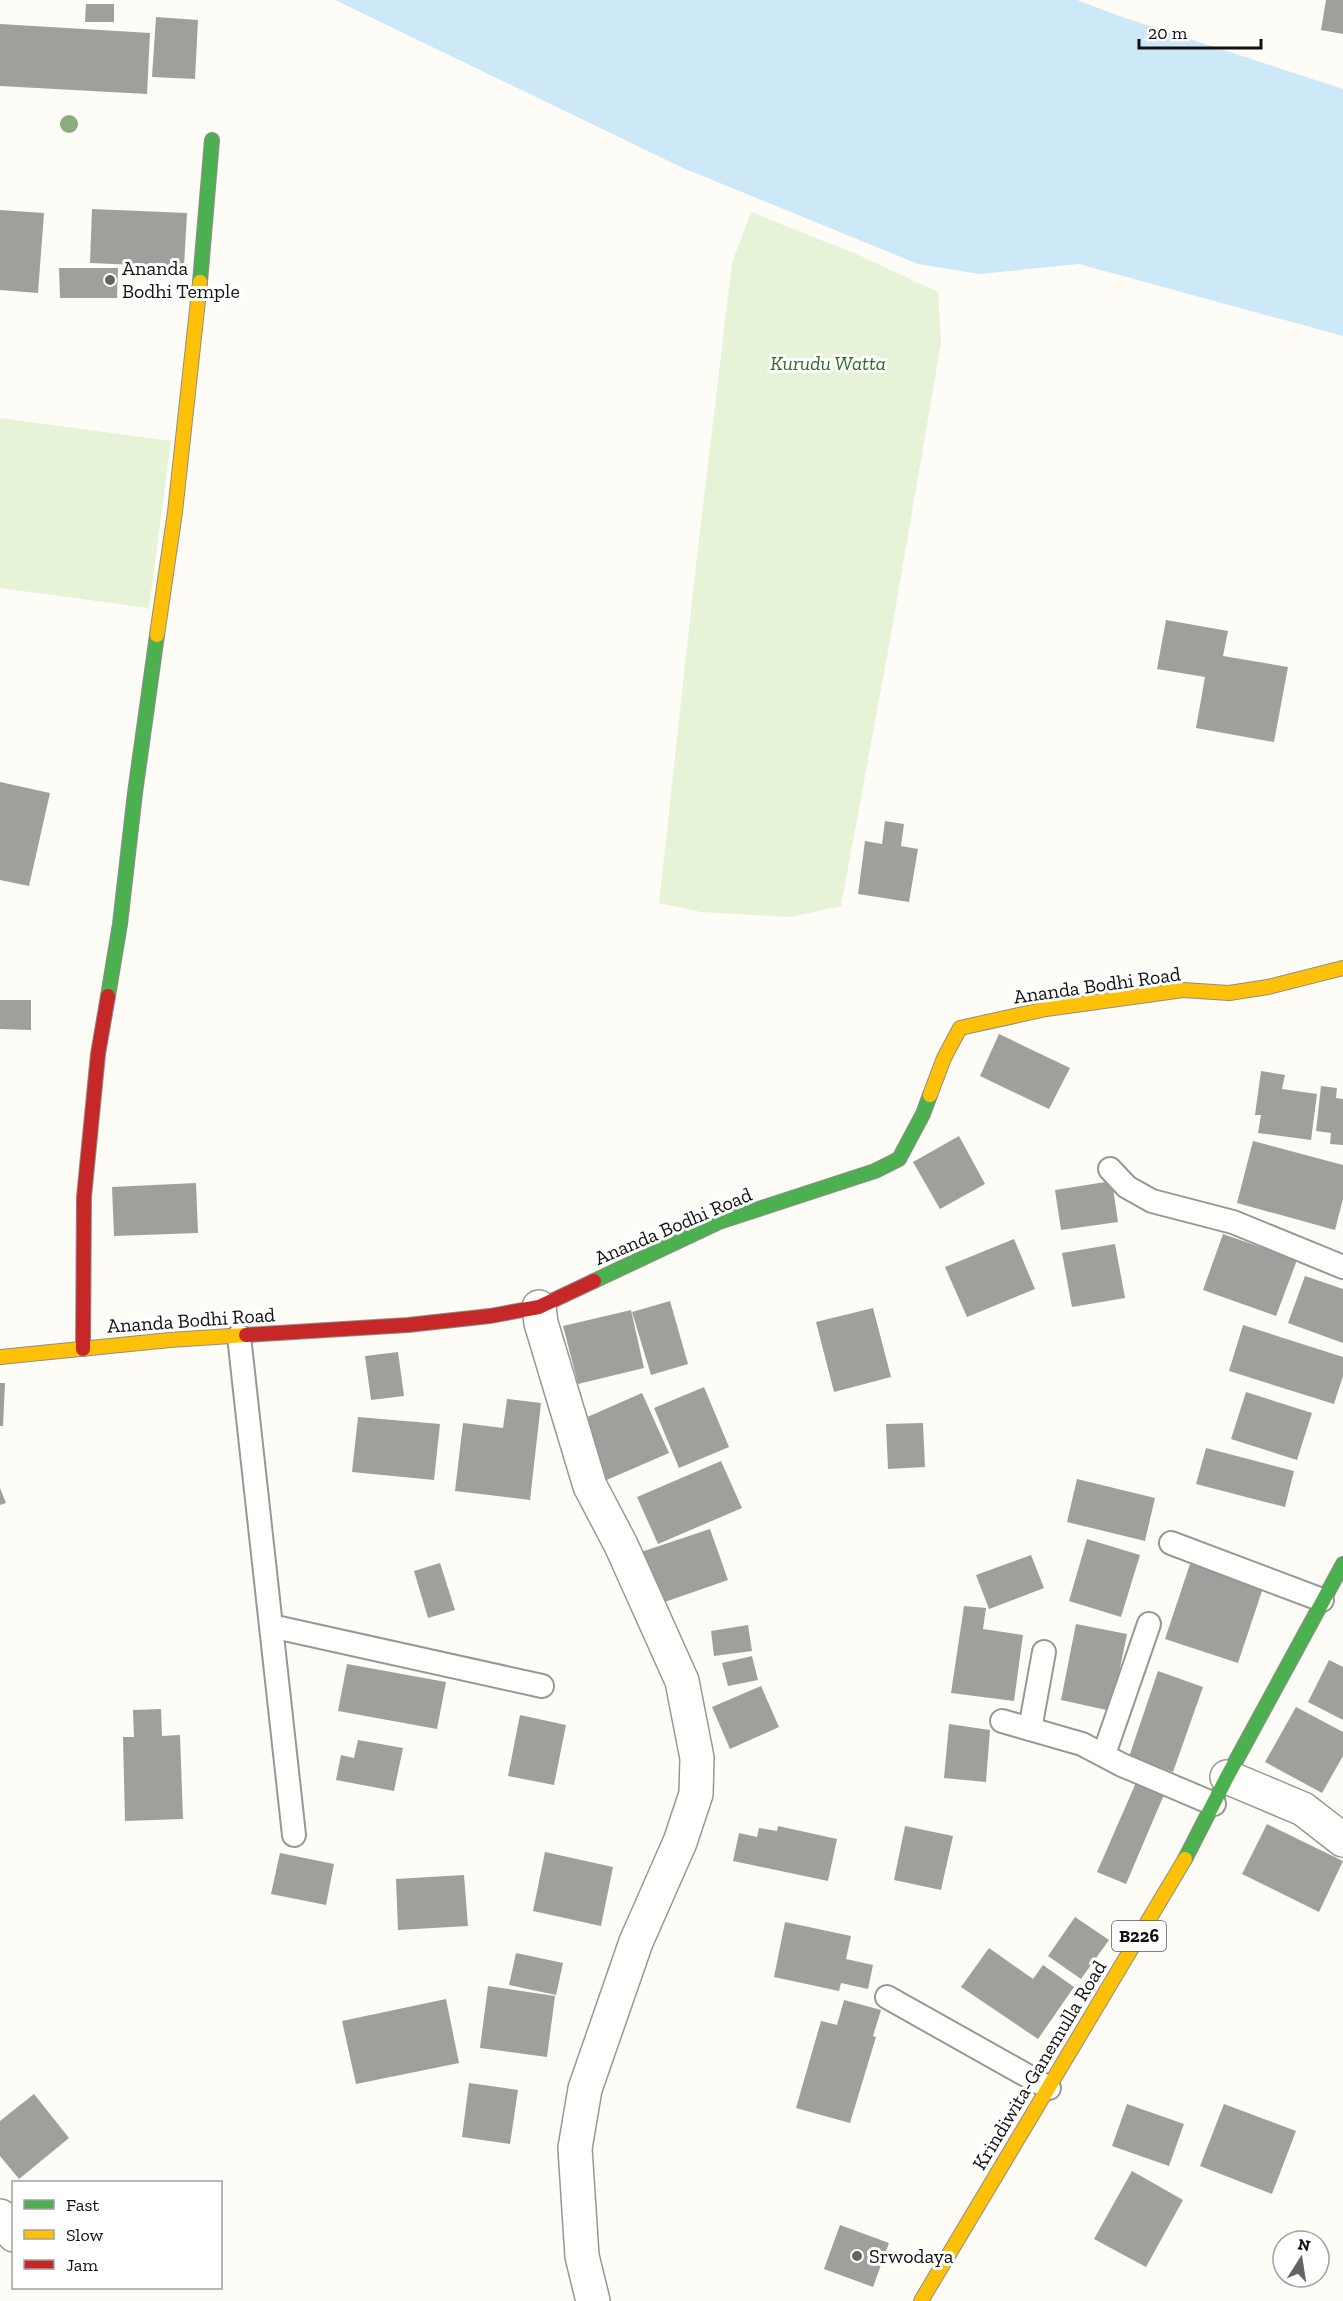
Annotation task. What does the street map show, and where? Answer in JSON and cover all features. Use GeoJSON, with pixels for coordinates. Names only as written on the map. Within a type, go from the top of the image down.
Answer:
{"type":"FeatureCollection","features":[{"type":"Feature","properties":{"kind":"street"},"geometry":{"type":"LineString","coordinates":[[83,1348],[84,1197],[98,1054],[120,924],[135,793],[175,512],[206,231],[212,140]]}},
{"type":"Feature","properties":{"kind":"street","name":"Ananda Bodhi Road"},"geometry":{"type":"LineString","coordinates":[[0,1357],[83,1348],[408,1325],[490,1316],[539,1307],[719,1222],[875,1171],[899,1159],[923,1114],[944,1058],[960,1028],[1046,1009],[1183,990],[1228,993],[1268,987],[1343,968]]}},
{"type":"Feature","properties":{"kind":"street"},"geometry":{"type":"LineString","coordinates":[[539,1307],[540,1323],[590,1486],[621,1545],[682,1681],[697,1758],[696,1794],[680,1842],[636,1942],[585,2089],[574,2148],[582,2256],[593,2301]]}},
{"type":"Feature","properties":{"kind":"street","name":"Krindiwita-Ganemulla Road"},"geometry":{"type":"LineString","coordinates":[[921,2301],[1188,1854],[1322,1600],[1342,1567]]}},
{"type":"Feature","properties":{"kind":"street"},"geometry":{"type":"LineString","coordinates":[[1221,1791],[1303,1809],[1343,1840]]}},
{"type":"Feature","properties":{"kind":"street"},"geometry":{"type":"LineString","coordinates":[[0,2216],[12,2232]]}},
{"type":"Feature","properties":{"kind":"lane"},"geometry":{"type":"LineString","coordinates":[[1110,1169],[1127,1187],[1152,1201],[1233,1222],[1343,1267]]}},
{"type":"Feature","properties":{"kind":"lane"},"geometry":{"type":"LineString","coordinates":[[239,1336],[294,1835]]}},
{"type":"Feature","properties":{"kind":"lane"},"geometry":{"type":"LineString","coordinates":[[1171,1544],[1322,1600]]}},
{"type":"Feature","properties":{"kind":"lane"},"geometry":{"type":"LineString","coordinates":[[1104,1755],[1149,1624]]}},
{"type":"Feature","properties":{"kind":"lane"},"geometry":{"type":"LineString","coordinates":[[271,1626],[542,1686]]}},
{"type":"Feature","properties":{"kind":"lane"},"geometry":{"type":"LineString","coordinates":[[1030,1729],[1044,1652]]}},
{"type":"Feature","properties":{"kind":"lane"},"geometry":{"type":"LineString","coordinates":[[1002,1721],[1082,1744],[1122,1765],[1221,1791]]}},
{"type":"Feature","properties":{"kind":"lane"},"geometry":{"type":"LineString","coordinates":[[887,1997],[1049,2088]]}},
{"type":"Feature","properties":{"kind":"green space","name":"Kurudu Watta"},"geometry":{"type":"Polygon","coordinates":[[[751,212],[856,254],[938,292],[941,343],[891,635],[841,906],[791,917],[701,912],[659,903],[732,263],[751,212]]]}},
{"type":"Feature","properties":{"kind":"green space"},"geometry":{"type":"Polygon","coordinates":[[[0,418],[171,441],[149,608],[0,588],[0,418]]]}},
{"type":"Feature","properties":{"kind":"water"},"geometry":{"type":"Polygon","coordinates":[[[335,0],[1077,0],[1122,17],[1343,89],[1343,336],[1079,264],[980,274],[918,264],[683,168],[335,0]]]}},
{"type":"Feature","properties":{"kind":"building"},"geometry":{"type":"Polygon","coordinates":[[[1326,0],[1343,0],[1343,34],[1321,30],[1326,0]]]}},
{"type":"Feature","properties":{"kind":"building"},"geometry":{"type":"Polygon","coordinates":[[[86,4],[114,4],[114,22],[85,22],[86,4]]]}},
{"type":"Feature","properties":{"kind":"building"},"geometry":{"type":"Polygon","coordinates":[[[156,17],[198,20],[195,79],[152,77],[156,17]]]}},
{"type":"Feature","properties":{"kind":"building"},"geometry":{"type":"Polygon","coordinates":[[[0,24],[150,33],[147,94],[0,86],[0,24]]]}},
{"type":"Feature","properties":{"kind":"building"},"geometry":{"type":"Polygon","coordinates":[[[92,209],[187,213],[184,267],[90,263],[92,209]]]}},
{"type":"Feature","properties":{"kind":"building"},"geometry":{"type":"Polygon","coordinates":[[[0,210],[44,213],[38,293],[0,290],[0,210]]]}},
{"type":"Feature","properties":{"kind":"building"},"geometry":{"type":"Polygon","coordinates":[[[59,268],[118,268],[117,298],[60,298],[59,268]]]}},
{"type":"Feature","properties":{"kind":"building"},"geometry":{"type":"Polygon","coordinates":[[[1166,620],[1228,631],[1223,656],[1288,667],[1274,742],[1196,728],[1205,677],[1157,669],[1166,620]]]}},
{"type":"Feature","properties":{"kind":"building"},"geometry":{"type":"Polygon","coordinates":[[[0,782],[50,793],[29,886],[0,880],[0,782]]]}},
{"type":"Feature","properties":{"kind":"building"},"geometry":{"type":"Polygon","coordinates":[[[885,821],[904,824],[901,846],[918,849],[909,902],[858,894],[865,841],[882,844],[885,821]]]}},
{"type":"Feature","properties":{"kind":"building"},"geometry":{"type":"Polygon","coordinates":[[[0,1000],[31,1000],[31,1030],[0,1029],[0,1000]]]}},
{"type":"Feature","properties":{"kind":"building"},"geometry":{"type":"Polygon","coordinates":[[[999,1034],[1070,1068],[1049,1109],[980,1076],[999,1034]]]}},
{"type":"Feature","properties":{"kind":"building"},"geometry":{"type":"Polygon","coordinates":[[[1261,1071],[1285,1075],[1282,1089],[1317,1094],[1311,1140],[1258,1133],[1261,1115],[1255,1115],[1261,1071]]]}},
{"type":"Feature","properties":{"kind":"building"},"geometry":{"type":"Polygon","coordinates":[[[1321,1086],[1337,1088],[1336,1098],[1343,1099],[1343,1145],[1330,1144],[1331,1133],[1316,1131],[1321,1086]]]}},
{"type":"Feature","properties":{"kind":"building"},"geometry":{"type":"Polygon","coordinates":[[[959,1136],[985,1184],[940,1209],[913,1162],[959,1136]]]}},
{"type":"Feature","properties":{"kind":"building"},"geometry":{"type":"Polygon","coordinates":[[[1253,1141],[1343,1165],[1343,1199],[1335,1230],[1237,1203],[1253,1141]]]}},
{"type":"Feature","properties":{"kind":"building"},"geometry":{"type":"Polygon","coordinates":[[[1112,1181],[1118,1222],[1061,1230],[1055,1190],[1112,1181]]]}},
{"type":"Feature","properties":{"kind":"building"},"geometry":{"type":"Polygon","coordinates":[[[196,1183],[198,1233],[114,1236],[112,1187],[196,1183]]]}},
{"type":"Feature","properties":{"kind":"building"},"geometry":{"type":"Polygon","coordinates":[[[1223,1234],[1297,1260],[1276,1316],[1203,1290],[1223,1234]]]}},
{"type":"Feature","properties":{"kind":"building"},"geometry":{"type":"Polygon","coordinates":[[[1014,1239],[1035,1289],[967,1317],[945,1267],[1014,1239]]]}},
{"type":"Feature","properties":{"kind":"building"},"geometry":{"type":"Polygon","coordinates":[[[1115,1244],[1125,1298],[1072,1307],[1062,1253],[1115,1244]]]}},
{"type":"Feature","properties":{"kind":"building"},"geometry":{"type":"Polygon","coordinates":[[[1305,1276],[1343,1289],[1343,1343],[1288,1323],[1305,1276]]]}},
{"type":"Feature","properties":{"kind":"building"},"geometry":{"type":"Polygon","coordinates":[[[670,1301],[688,1364],[651,1375],[632,1312],[670,1301]]]}},
{"type":"Feature","properties":{"kind":"building"},"geometry":{"type":"Polygon","coordinates":[[[873,1308],[891,1377],[834,1392],[816,1322],[873,1308]]]}},
{"type":"Feature","properties":{"kind":"building"},"geometry":{"type":"Polygon","coordinates":[[[631,1310],[644,1368],[578,1384],[563,1326],[631,1310]]]}},
{"type":"Feature","properties":{"kind":"building"},"geometry":{"type":"Polygon","coordinates":[[[1243,1325],[1343,1357],[1343,1376],[1334,1404],[1229,1371],[1243,1325]]]}},
{"type":"Feature","properties":{"kind":"building"},"geometry":{"type":"Polygon","coordinates":[[[398,1352],[404,1396],[371,1400],[365,1356],[398,1352]]]}},
{"type":"Feature","properties":{"kind":"building"},"geometry":{"type":"Polygon","coordinates":[[[0,1383],[5,1383],[3,1426],[0,1426],[0,1383]]]}},
{"type":"Feature","properties":{"kind":"building"},"geometry":{"type":"Polygon","coordinates":[[[704,1387],[729,1447],[679,1468],[654,1408],[704,1387]]]}},
{"type":"Feature","properties":{"kind":"building"},"geometry":{"type":"Polygon","coordinates":[[[1246,1392],[1312,1413],[1297,1460],[1231,1439],[1246,1392]]]}},
{"type":"Feature","properties":{"kind":"building"},"geometry":{"type":"Polygon","coordinates":[[[642,1393],[669,1453],[602,1482],[576,1422],[642,1393]]]}},
{"type":"Feature","properties":{"kind":"building"},"geometry":{"type":"Polygon","coordinates":[[[507,1399],[541,1403],[530,1500],[455,1491],[463,1423],[503,1428],[507,1399]]]}},
{"type":"Feature","properties":{"kind":"building"},"geometry":{"type":"Polygon","coordinates":[[[358,1417],[440,1424],[434,1480],[352,1472],[358,1417]]]}},
{"type":"Feature","properties":{"kind":"building"},"geometry":{"type":"Polygon","coordinates":[[[923,1423],[925,1467],[888,1469],[886,1424],[923,1423]]]}},
{"type":"Feature","properties":{"kind":"building"},"geometry":{"type":"Polygon","coordinates":[[[1206,1448],[1294,1471],[1285,1507],[1196,1484],[1206,1448]]]}},
{"type":"Feature","properties":{"kind":"building"},"geometry":{"type":"Polygon","coordinates":[[[721,1461],[742,1508],[658,1544],[637,1497],[721,1461]]]}},
{"type":"Feature","properties":{"kind":"building"},"geometry":{"type":"Polygon","coordinates":[[[1077,1479],[1155,1498],[1145,1541],[1067,1522],[1077,1479]]]}},
{"type":"Feature","properties":{"kind":"building"},"geometry":{"type":"Polygon","coordinates":[[[0,1488],[6,1503],[0,1505],[0,1488]]]}},
{"type":"Feature","properties":{"kind":"building"},"geometry":{"type":"Polygon","coordinates":[[[710,1529],[728,1580],[656,1605],[638,1553],[710,1529]]]}},
{"type":"Feature","properties":{"kind":"building"},"geometry":{"type":"Polygon","coordinates":[[[1087,1539],[1140,1555],[1121,1617],[1069,1601],[1087,1539]]]}},
{"type":"Feature","properties":{"kind":"building"},"geometry":{"type":"Polygon","coordinates":[[[1031,1555],[1044,1588],[989,1609],[976,1575],[1031,1555]]]}},
{"type":"Feature","properties":{"kind":"building"},"geometry":{"type":"Polygon","coordinates":[[[440,1563],[455,1610],[428,1618],[414,1571],[440,1563]]]}},
{"type":"Feature","properties":{"kind":"building"},"geometry":{"type":"Polygon","coordinates":[[[1190,1564],[1263,1588],[1238,1663],[1165,1639],[1190,1564]]]}},
{"type":"Feature","properties":{"kind":"building"},"geometry":{"type":"Polygon","coordinates":[[[964,1606],[986,1608],[983,1629],[1023,1635],[1014,1701],[951,1693],[964,1606]]]}},
{"type":"Feature","properties":{"kind":"building"},"geometry":{"type":"Polygon","coordinates":[[[1076,1624],[1127,1634],[1111,1711],[1061,1700],[1076,1624]]]}},
{"type":"Feature","properties":{"kind":"building"},"geometry":{"type":"Polygon","coordinates":[[[748,1625],[752,1651],[714,1656],[711,1631],[748,1625]]]}},
{"type":"Feature","properties":{"kind":"building"},"geometry":{"type":"Polygon","coordinates":[[[752,1656],[758,1680],[728,1686],[722,1663],[752,1656]]]}},
{"type":"Feature","properties":{"kind":"building"},"geometry":{"type":"Polygon","coordinates":[[[1329,1660],[1343,1667],[1343,1720],[1308,1702],[1329,1660]]]}},
{"type":"Feature","properties":{"kind":"building"},"geometry":{"type":"Polygon","coordinates":[[[347,1664],[446,1682],[437,1729],[338,1711],[347,1664]]]}},
{"type":"Feature","properties":{"kind":"building"},"geometry":{"type":"Polygon","coordinates":[[[1158,1671],[1203,1687],[1173,1772],[1129,1757],[1158,1671]]]}},
{"type":"Feature","properties":{"kind":"building"},"geometry":{"type":"Polygon","coordinates":[[[761,1686],[779,1727],[730,1749],[712,1707],[761,1686]]]}},
{"type":"Feature","properties":{"kind":"building"},"geometry":{"type":"Polygon","coordinates":[[[1296,1707],[1343,1732],[1343,1756],[1322,1793],[1265,1762],[1296,1707]]]}},
{"type":"Feature","properties":{"kind":"building"},"geometry":{"type":"Polygon","coordinates":[[[161,1709],[162,1736],[180,1735],[183,1819],[125,1821],[123,1737],[134,1737],[133,1710],[161,1709]]]}},
{"type":"Feature","properties":{"kind":"building"},"geometry":{"type":"Polygon","coordinates":[[[520,1715],[566,1725],[554,1785],[508,1776],[520,1715]]]}},
{"type":"Feature","properties":{"kind":"building"},"geometry":{"type":"Polygon","coordinates":[[[949,1724],[990,1730],[986,1782],[944,1778],[949,1724]]]}},
{"type":"Feature","properties":{"kind":"building"},"geometry":{"type":"Polygon","coordinates":[[[358,1740],[403,1748],[394,1791],[336,1780],[341,1755],[354,1758],[358,1740]]]}},
{"type":"Feature","properties":{"kind":"building"},"geometry":{"type":"Polygon","coordinates":[[[1138,1778],[1166,1790],[1126,1884],[1097,1872],[1138,1778]]]}},
{"type":"Feature","properties":{"kind":"building"},"geometry":{"type":"Polygon","coordinates":[[[1267,1824],[1343,1861],[1319,1912],[1242,1874],[1267,1824]]]}},
{"type":"Feature","properties":{"kind":"building"},"geometry":{"type":"Polygon","coordinates":[[[778,1826],[837,1839],[828,1881],[733,1861],[739,1833],[757,1837],[759,1828],[777,1831],[778,1826]]]}},
{"type":"Feature","properties":{"kind":"building"},"geometry":{"type":"Polygon","coordinates":[[[905,1826],[953,1836],[941,1890],[894,1880],[905,1826]]]}},
{"type":"Feature","properties":{"kind":"building"},"geometry":{"type":"Polygon","coordinates":[[[545,1852],[613,1867],[601,1926],[533,1911],[545,1852]]]}},
{"type":"Feature","properties":{"kind":"building"},"geometry":{"type":"Polygon","coordinates":[[[280,1853],[334,1864],[326,1905],[271,1894],[280,1853]]]}},
{"type":"Feature","properties":{"kind":"building"},"geometry":{"type":"Polygon","coordinates":[[[464,1875],[468,1926],[398,1930],[396,1879],[464,1875]]]}},
{"type":"Feature","properties":{"kind":"building"},"geometry":{"type":"Polygon","coordinates":[[[1075,1917],[1109,1940],[1081,1979],[1048,1956],[1075,1917]]]}},
{"type":"Feature","properties":{"kind":"building"},"geometry":{"type":"Polygon","coordinates":[[[785,1922],[851,1936],[846,1959],[873,1965],[868,1989],[841,1983],[839,1991],[774,1977],[785,1922]]]}},
{"type":"Feature","properties":{"kind":"building"},"geometry":{"type":"Polygon","coordinates":[[[989,1948],[1033,1979],[1043,1965],[1074,1987],[1038,2039],[961,1987],[989,1948]]]}},
{"type":"Feature","properties":{"kind":"building"},"geometry":{"type":"Polygon","coordinates":[[[516,1953],[563,1963],[556,1995],[509,1985],[516,1953]]]}},
{"type":"Feature","properties":{"kind":"building"},"geometry":{"type":"Polygon","coordinates":[[[488,1986],[555,1996],[547,2057],[480,2048],[488,1986]]]}},
{"type":"Feature","properties":{"kind":"building"},"geometry":{"type":"Polygon","coordinates":[[[446,1999],[459,2063],[356,2084],[342,2021],[446,1999]]]}},
{"type":"Feature","properties":{"kind":"building"},"geometry":{"type":"Polygon","coordinates":[[[844,2000],[881,2010],[873,2036],[876,2037],[850,2123],[796,2108],[821,2021],[837,2025],[844,2000]]]}},
{"type":"Feature","properties":{"kind":"building"},"geometry":{"type":"Polygon","coordinates":[[[469,2083],[518,2090],[510,2144],[462,2137],[469,2083]]]}},
{"type":"Feature","properties":{"kind":"building"},"geometry":{"type":"Polygon","coordinates":[[[34,2094],[69,2138],[19,2179],[0,2156],[0,2121],[34,2094]]]}},
{"type":"Feature","properties":{"kind":"building"},"geometry":{"type":"Polygon","coordinates":[[[1127,2104],[1184,2124],[1169,2166],[1112,2146],[1127,2104]]]}},
{"type":"Feature","properties":{"kind":"building"},"geometry":{"type":"Polygon","coordinates":[[[1224,2104],[1296,2131],[1272,2194],[1200,2166],[1224,2104]]]}},
{"type":"Feature","properties":{"kind":"building"},"geometry":{"type":"Polygon","coordinates":[[[1132,2171],[1183,2200],[1146,2267],[1094,2239],[1132,2171]]]}},
{"type":"Feature","properties":{"kind":"building","name":"Srwodaya"},"geometry":{"type":"Polygon","coordinates":[[[840,2225],[889,2243],[873,2287],[824,2269],[840,2225]]]}},
{"type":"Feature","properties":{"kind":"traffic: fast"},"geometry":{"type":"LineString","coordinates":[[200,282],[212,140]]}},
{"type":"Feature","properties":{"kind":"traffic: fast"},"geometry":{"type":"LineString","coordinates":[[108,996],[120,924],[157,635]]}},
{"type":"Feature","properties":{"kind":"traffic: fast"},"geometry":{"type":"LineString","coordinates":[[594,1281],[719,1222],[875,1171],[899,1159],[923,1114],[930,1095]]}},
{"type":"Feature","properties":{"kind":"traffic: fast"},"geometry":{"type":"LineString","coordinates":[[1185,1859],[1343,1564]]}},
{"type":"Feature","properties":{"kind":"traffic: slow"},"geometry":{"type":"LineString","coordinates":[[157,635],[175,512],[200,282]]}},
{"type":"Feature","properties":{"kind":"traffic: slow"},"geometry":{"type":"LineString","coordinates":[[930,1095],[944,1058],[960,1028],[1046,1009],[1183,990],[1229,993],[1268,987],[1343,968]]}},
{"type":"Feature","properties":{"kind":"traffic: slow"},"geometry":{"type":"LineString","coordinates":[[0,1357],[246,1335]]}},
{"type":"Feature","properties":{"kind":"traffic: slow"},"geometry":{"type":"LineString","coordinates":[[921,2301],[1185,1859]]}},
{"type":"Feature","properties":{"kind":"traffic: jam"},"geometry":{"type":"LineString","coordinates":[[83,1349],[84,1197],[98,1054],[108,996]]}},
{"type":"Feature","properties":{"kind":"traffic: jam"},"geometry":{"type":"LineString","coordinates":[[246,1335],[408,1325],[490,1316],[539,1307],[594,1281]]}},
{"type":"Feature","properties":{"kind":"place","name":"Ananda Bodhi Temple"},"geometry":{"type":"Point","coordinates":[110,280]}},
{"type":"Feature","properties":{"kind":"place","name":"Srwodaya"},"geometry":{"type":"Point","coordinates":[857,2256]}}]}
